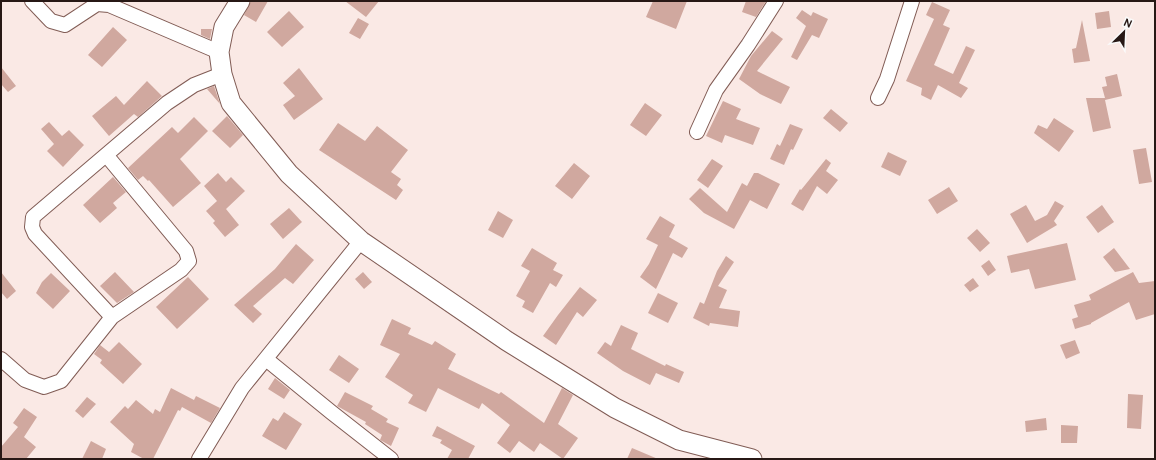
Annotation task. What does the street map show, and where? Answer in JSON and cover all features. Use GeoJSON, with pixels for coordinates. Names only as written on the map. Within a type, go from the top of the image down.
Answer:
{"type":"FeatureCollection","features":[{"type":"Feature","properties":{"kind":"street"},"geometry":{"type":"LineString","coordinates":[[32,1],[52,21],[66,24],[97,4],[109,5],[219,52]]}},
{"type":"Feature","properties":{"kind":"street"},"geometry":{"type":"LineString","coordinates":[[240,1],[224,27],[219,52],[222,74],[231,103],[290,174],[361,241],[507,341],[615,408],[679,440],[752,459]]}},
{"type":"Feature","properties":{"kind":"street"},"geometry":{"type":"LineString","coordinates":[[697,132],[716,90],[756,34],[776,1]]}},
{"type":"Feature","properties":{"kind":"street"},"geometry":{"type":"LineString","coordinates":[[878,98],[887,79],[912,1]]}},
{"type":"Feature","properties":{"kind":"street"},"geometry":{"type":"LineString","coordinates":[[112,317],[34,234],[32,226],[34,217],[167,103],[194,85],[222,74]]}},
{"type":"Feature","properties":{"kind":"street"},"geometry":{"type":"LineString","coordinates":[[1,359],[25,380],[44,387],[61,381],[112,317],[181,270],[189,261],[186,251],[107,156]]}},
{"type":"Feature","properties":{"kind":"street"},"geometry":{"type":"LineString","coordinates":[[199,459],[242,388],[361,241]]}},
{"type":"Feature","properties":{"kind":"street"},"geometry":{"type":"LineString","coordinates":[[266,359],[330,412],[391,459]]}},
{"type":"Feature","properties":{"kind":"building"},"geometry":{"type":"Polygon","coordinates":[[[251,1],[268,1],[256,22],[244,15],[251,1]]]}},
{"type":"Feature","properties":{"kind":"building"},"geometry":{"type":"Polygon","coordinates":[[[345,1],[379,1],[366,17],[345,1]]]}},
{"type":"Feature","properties":{"kind":"building"},"geometry":{"type":"Polygon","coordinates":[[[653,1],[687,1],[676,29],[646,17],[653,1]]]}},
{"type":"Feature","properties":{"kind":"building"},"geometry":{"type":"Polygon","coordinates":[[[746,1],[766,1],[756,17],[742,12],[746,1]]]}},
{"type":"Feature","properties":{"kind":"building"},"geometry":{"type":"Polygon","coordinates":[[[932,2],[950,10],[943,25],[950,28],[934,65],[953,74],[966,46],[975,50],[959,83],[968,88],[961,98],[938,85],[931,100],[921,95],[922,88],[906,81],[934,19],[926,15],[932,2]]]}},
{"type":"Feature","properties":{"kind":"building"},"geometry":{"type":"Polygon","coordinates":[[[802,10],[811,16],[813,12],[828,19],[819,38],[812,35],[797,60],[791,57],[806,26],[796,18],[802,10]]]}},
{"type":"Feature","properties":{"kind":"building"},"geometry":{"type":"Polygon","coordinates":[[[289,11],[304,27],[282,47],[267,32],[289,11]]]}},
{"type":"Feature","properties":{"kind":"building"},"geometry":{"type":"Polygon","coordinates":[[[1109,11],[1111,27],[1097,29],[1095,13],[1109,11]]]}},
{"type":"Feature","properties":{"kind":"building"},"geometry":{"type":"Polygon","coordinates":[[[358,18],[369,24],[360,39],[349,33],[358,18]]]}},
{"type":"Feature","properties":{"kind":"building"},"geometry":{"type":"Polygon","coordinates":[[[1082,20],[1090,61],[1074,63],[1072,49],[1076,48],[1082,20]]]}},
{"type":"Feature","properties":{"kind":"building"},"geometry":{"type":"Polygon","coordinates":[[[113,27],[127,40],[102,67],[88,55],[113,27]]]}},
{"type":"Feature","properties":{"kind":"building"},"geometry":{"type":"Polygon","coordinates":[[[201,29],[212,29],[210,39],[201,35],[201,29]]]}},
{"type":"Feature","properties":{"kind":"building"},"geometry":{"type":"Polygon","coordinates":[[[772,31],[783,39],[757,71],[790,87],[781,104],[760,94],[739,79],[751,56],[772,31]]]}},
{"type":"Feature","properties":{"kind":"building"},"geometry":{"type":"Polygon","coordinates":[[[1,67],[16,86],[8,92],[1,84],[1,67]]]}},
{"type":"Feature","properties":{"kind":"building"},"geometry":{"type":"Polygon","coordinates":[[[299,68],[323,99],[294,120],[283,105],[295,96],[283,83],[299,68]]]}},
{"type":"Feature","properties":{"kind":"building"},"geometry":{"type":"Polygon","coordinates":[[[1117,74],[1122,96],[1105,100],[1111,128],[1093,132],[1086,98],[1105,98],[1102,87],[1107,86],[1105,77],[1117,74]]]}},
{"type":"Feature","properties":{"kind":"building"},"geometry":{"type":"Polygon","coordinates":[[[147,81],[162,96],[138,117],[134,114],[109,136],[92,116],[116,96],[124,105],[147,81]]]}},
{"type":"Feature","properties":{"kind":"building"},"geometry":{"type":"Polygon","coordinates":[[[214,86],[220,104],[207,89],[214,86]]]}},
{"type":"Feature","properties":{"kind":"building"},"geometry":{"type":"Polygon","coordinates":[[[723,101],[741,109],[736,119],[760,128],[753,145],[725,135],[722,143],[706,136],[723,101]]]}},
{"type":"Feature","properties":{"kind":"building"},"geometry":{"type":"Polygon","coordinates":[[[645,103],[662,115],[646,136],[630,125],[645,103]]]}},
{"type":"Feature","properties":{"kind":"building"},"geometry":{"type":"Polygon","coordinates":[[[831,109],[848,123],[840,132],[823,118],[831,109]]]}},
{"type":"Feature","properties":{"kind":"building"},"geometry":{"type":"Polygon","coordinates":[[[227,116],[243,135],[230,148],[212,131],[227,116]]]}},
{"type":"Feature","properties":{"kind":"building"},"geometry":{"type":"Polygon","coordinates":[[[194,117],[208,131],[180,159],[201,183],[173,207],[149,180],[148,181],[143,176],[138,180],[128,168],[172,127],[178,133],[194,117]]]}},
{"type":"Feature","properties":{"kind":"building"},"geometry":{"type":"Polygon","coordinates":[[[1054,118],[1074,131],[1059,152],[1034,133],[1038,125],[1047,129],[1054,118]]]}},
{"type":"Feature","properties":{"kind":"building"},"geometry":{"type":"Polygon","coordinates":[[[49,122],[62,136],[69,130],[84,145],[63,167],[47,151],[54,144],[41,129],[49,122]]]}},
{"type":"Feature","properties":{"kind":"building"},"geometry":{"type":"Polygon","coordinates":[[[338,123],[365,141],[377,126],[408,150],[391,172],[401,179],[397,185],[403,190],[396,200],[319,150],[338,123]]]}},
{"type":"Feature","properties":{"kind":"building"},"geometry":{"type":"Polygon","coordinates":[[[790,124],[803,129],[793,150],[791,149],[784,165],[770,159],[777,144],[780,146],[790,124]]]}},
{"type":"Feature","properties":{"kind":"building"},"geometry":{"type":"Polygon","coordinates":[[[1146,148],[1152,182],[1139,184],[1133,150],[1146,148]]]}},
{"type":"Feature","properties":{"kind":"building"},"geometry":{"type":"Polygon","coordinates":[[[888,152],[907,161],[900,176],[881,167],[888,152]]]}},
{"type":"Feature","properties":{"kind":"building"},"geometry":{"type":"Polygon","coordinates":[[[712,159],[723,166],[708,188],[697,180],[712,159]]]}},
{"type":"Feature","properties":{"kind":"building"},"geometry":{"type":"Polygon","coordinates":[[[826,159],[831,163],[826,171],[838,180],[827,194],[817,186],[803,211],[791,204],[800,189],[801,190],[826,159]]]}},
{"type":"Feature","properties":{"kind":"building"},"geometry":{"type":"Polygon","coordinates":[[[574,163],[590,176],[572,199],[555,186],[574,163]]]}},
{"type":"Feature","properties":{"kind":"building"},"geometry":{"type":"Polygon","coordinates":[[[218,173],[226,182],[231,177],[245,191],[226,209],[239,225],[225,237],[213,223],[215,221],[206,211],[217,201],[204,186],[218,173]]]}},
{"type":"Feature","properties":{"kind":"building"},"geometry":{"type":"Polygon","coordinates":[[[754,173],[758,173],[780,184],[767,209],[750,200],[734,229],[704,213],[689,199],[700,188],[727,212],[742,183],[747,186],[754,173]]]}},
{"type":"Feature","properties":{"kind":"building"},"geometry":{"type":"Polygon","coordinates":[[[113,177],[126,192],[113,203],[117,208],[100,223],[83,205],[113,177]]]}},
{"type":"Feature","properties":{"kind":"building"},"geometry":{"type":"Polygon","coordinates":[[[949,187],[958,201],[937,214],[928,200],[949,187]]]}},
{"type":"Feature","properties":{"kind":"building"},"geometry":{"type":"Polygon","coordinates":[[[1055,201],[1064,206],[1054,221],[1057,225],[1027,243],[1010,214],[1026,205],[1035,221],[1047,215],[1055,201]]]}},
{"type":"Feature","properties":{"kind":"building"},"geometry":{"type":"Polygon","coordinates":[[[1102,205],[1114,222],[1098,233],[1086,217],[1102,205]]]}},
{"type":"Feature","properties":{"kind":"building"},"geometry":{"type":"Polygon","coordinates":[[[289,208],[302,222],[283,239],[270,224],[289,208]]]}},
{"type":"Feature","properties":{"kind":"building"},"geometry":{"type":"Polygon","coordinates":[[[498,211],[513,220],[503,238],[488,230],[498,211]]]}},
{"type":"Feature","properties":{"kind":"building"},"geometry":{"type":"Polygon","coordinates":[[[660,216],[675,225],[669,237],[688,248],[682,258],[673,253],[656,289],[640,277],[649,264],[658,245],[646,239],[660,216]]]}},
{"type":"Feature","properties":{"kind":"building"},"geometry":{"type":"Polygon","coordinates":[[[977,229],[990,243],[980,252],[967,238],[977,229]]]}},
{"type":"Feature","properties":{"kind":"building"},"geometry":{"type":"Polygon","coordinates":[[[1067,243],[1076,280],[1035,289],[1029,269],[1011,273],[1007,256],[1067,243]]]}},
{"type":"Feature","properties":{"kind":"building"},"geometry":{"type":"Polygon","coordinates":[[[296,244],[314,260],[293,284],[285,278],[253,306],[262,314],[253,323],[234,305],[275,269],[296,244]]]}},
{"type":"Feature","properties":{"kind":"building"},"geometry":{"type":"Polygon","coordinates":[[[532,248],[557,263],[553,270],[563,275],[556,287],[550,283],[533,313],[522,307],[525,301],[516,296],[530,271],[521,266],[532,248]]]}},
{"type":"Feature","properties":{"kind":"building"},"geometry":{"type":"Polygon","coordinates":[[[1114,248],[1130,269],[1115,272],[1103,257],[1114,248]]]}},
{"type":"Feature","properties":{"kind":"building"},"geometry":{"type":"Polygon","coordinates":[[[726,256],[734,262],[718,286],[727,290],[719,308],[740,311],[738,327],[710,323],[709,326],[693,318],[700,302],[704,304],[717,271],[726,256]]]}},
{"type":"Feature","properties":{"kind":"building"},"geometry":{"type":"Polygon","coordinates":[[[989,260],[996,270],[988,276],[981,266],[989,260]]]}},
{"type":"Feature","properties":{"kind":"building"},"geometry":{"type":"Polygon","coordinates":[[[1,272],[16,291],[7,299],[1,292],[1,272]]]}},
{"type":"Feature","properties":{"kind":"building"},"geometry":{"type":"Polygon","coordinates":[[[115,272],[134,292],[117,303],[100,286],[115,272]]]}},
{"type":"Feature","properties":{"kind":"building"},"geometry":{"type":"Polygon","coordinates":[[[363,272],[372,282],[364,289],[355,279],[363,272]]]}},
{"type":"Feature","properties":{"kind":"building"},"geometry":{"type":"Polygon","coordinates":[[[1133,272],[1139,283],[1155,281],[1155,314],[1136,320],[1129,302],[1091,324],[1075,329],[1072,319],[1078,317],[1074,305],[1091,300],[1089,295],[1133,272]]]}},
{"type":"Feature","properties":{"kind":"building"},"geometry":{"type":"Polygon","coordinates":[[[51,273],[70,291],[53,309],[36,293],[42,282],[51,273]]]}},
{"type":"Feature","properties":{"kind":"building"},"geometry":{"type":"Polygon","coordinates":[[[188,277],[209,299],[177,329],[156,307],[188,277]]]}},
{"type":"Feature","properties":{"kind":"building"},"geometry":{"type":"Polygon","coordinates":[[[973,278],[979,286],[970,292],[964,285],[973,278]]]}},
{"type":"Feature","properties":{"kind":"building"},"geometry":{"type":"Polygon","coordinates":[[[580,287],[597,300],[583,317],[577,312],[556,345],[543,336],[580,287]]]}},
{"type":"Feature","properties":{"kind":"building"},"geometry":{"type":"Polygon","coordinates":[[[658,293],[678,303],[668,323],[648,313],[658,293]]]}},
{"type":"Feature","properties":{"kind":"building"},"geometry":{"type":"Polygon","coordinates":[[[392,319],[411,328],[408,334],[432,345],[435,341],[456,354],[448,369],[499,394],[501,392],[544,423],[562,388],[573,395],[558,424],[578,438],[563,459],[540,443],[534,452],[519,441],[510,453],[497,443],[510,425],[482,403],[479,409],[438,388],[426,412],[408,403],[413,395],[385,377],[400,354],[380,345],[392,319]]]}},
{"type":"Feature","properties":{"kind":"building"},"geometry":{"type":"Polygon","coordinates":[[[621,325],[638,333],[631,349],[665,366],[666,364],[684,372],[679,383],[656,373],[650,385],[623,371],[597,353],[605,342],[611,346],[621,325]]]}},
{"type":"Feature","properties":{"kind":"building"},"geometry":{"type":"Polygon","coordinates":[[[1075,340],[1080,353],[1066,359],[1060,345],[1075,340]]]}},
{"type":"Feature","properties":{"kind":"building"},"geometry":{"type":"Polygon","coordinates":[[[119,342],[142,364],[123,384],[100,363],[102,360],[94,354],[100,345],[109,352],[119,342]]]}},
{"type":"Feature","properties":{"kind":"building"},"geometry":{"type":"Polygon","coordinates":[[[339,355],[359,369],[349,383],[329,370],[339,355]]]}},
{"type":"Feature","properties":{"kind":"building"},"geometry":{"type":"Polygon","coordinates":[[[275,378],[290,390],[284,399],[268,389],[275,378]]]}},
{"type":"Feature","properties":{"kind":"building"},"geometry":{"type":"Polygon","coordinates":[[[171,388],[194,400],[196,396],[220,408],[211,423],[182,407],[180,411],[178,410],[153,459],[144,459],[131,452],[134,444],[110,422],[125,406],[128,409],[136,400],[153,414],[155,409],[160,412],[171,388]]]}},
{"type":"Feature","properties":{"kind":"building"},"geometry":{"type":"Polygon","coordinates":[[[345,392],[373,406],[371,409],[388,419],[386,422],[399,428],[391,446],[380,440],[382,435],[365,424],[366,422],[337,406],[345,392]]]}},
{"type":"Feature","properties":{"kind":"building"},"geometry":{"type":"Polygon","coordinates":[[[1128,394],[1143,395],[1141,429],[1127,428],[1128,394]]]}},
{"type":"Feature","properties":{"kind":"building"},"geometry":{"type":"Polygon","coordinates":[[[87,397],[96,404],[83,418],[75,411],[87,397]]]}},
{"type":"Feature","properties":{"kind":"building"},"geometry":{"type":"Polygon","coordinates":[[[24,408],[37,417],[24,437],[36,447],[26,459],[1,459],[1,447],[18,427],[13,423],[24,408]]]}},
{"type":"Feature","properties":{"kind":"building"},"geometry":{"type":"Polygon","coordinates":[[[284,412],[302,424],[286,450],[262,436],[273,418],[278,421],[284,412]]]}},
{"type":"Feature","properties":{"kind":"building"},"geometry":{"type":"Polygon","coordinates":[[[1046,418],[1047,430],[1026,432],[1025,421],[1046,418]]]}},
{"type":"Feature","properties":{"kind":"building"},"geometry":{"type":"Polygon","coordinates":[[[1061,425],[1078,426],[1077,443],[1061,443],[1061,425]]]}},
{"type":"Feature","properties":{"kind":"building"},"geometry":{"type":"Polygon","coordinates":[[[437,426],[475,446],[468,459],[447,459],[452,450],[440,443],[442,440],[432,436],[437,426]]]}},
{"type":"Feature","properties":{"kind":"building"},"geometry":{"type":"Polygon","coordinates":[[[91,441],[106,449],[102,459],[82,459],[91,441]]]}},
{"type":"Feature","properties":{"kind":"building"},"geometry":{"type":"Polygon","coordinates":[[[632,448],[658,459],[627,459],[632,448]]]}}]}
